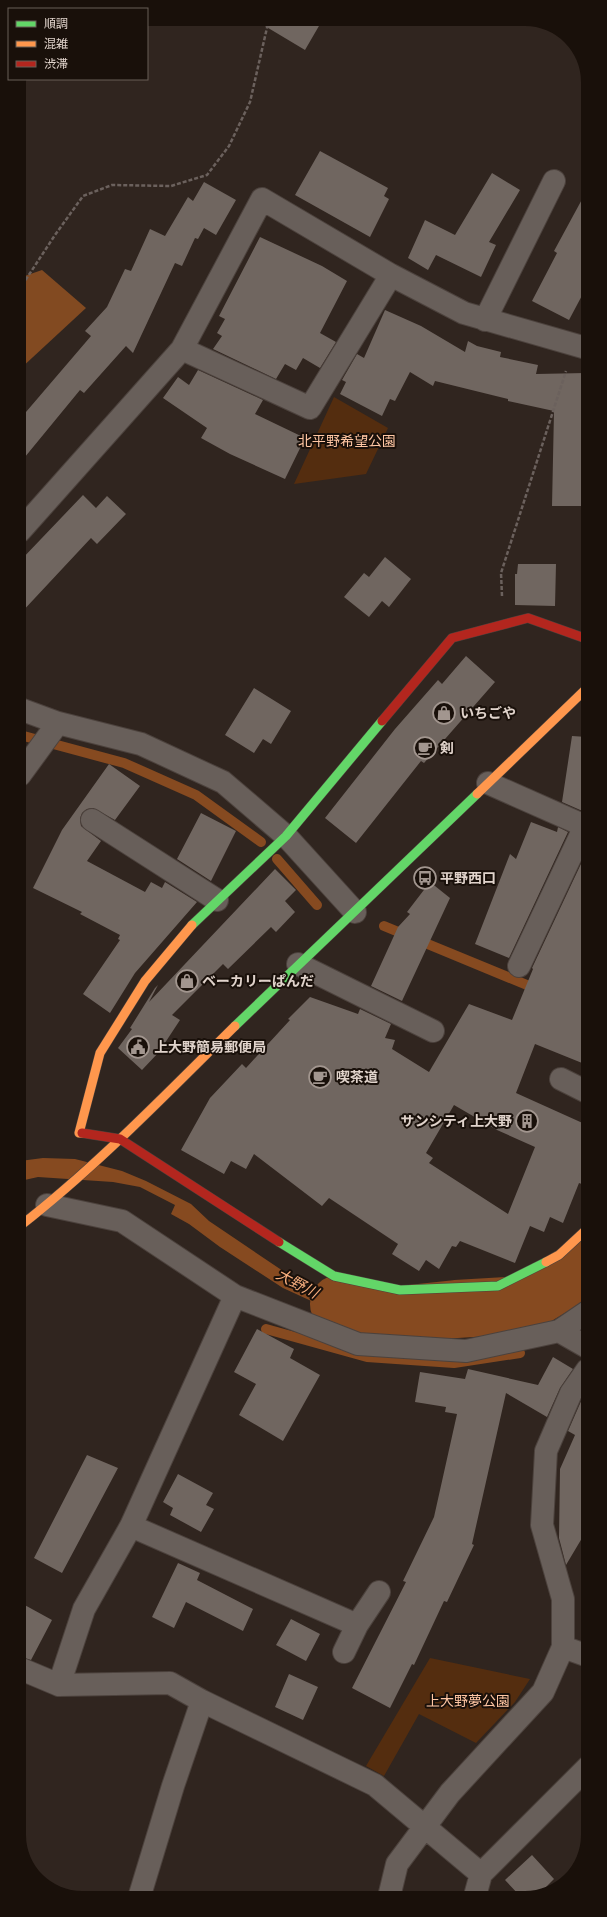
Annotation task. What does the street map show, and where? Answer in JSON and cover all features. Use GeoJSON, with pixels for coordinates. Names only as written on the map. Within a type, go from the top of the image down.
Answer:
{"type":"FeatureCollection","features":[{"type":"Feature","properties":{"kind":"street"},"geometry":{"type":"LineString","coordinates":[[485,320],[554,181]]}},
{"type":"Feature","properties":{"kind":"street"},"geometry":{"type":"LineString","coordinates":[[26,524],[182,349],[262,199],[391,275],[464,313],[581,346]]}},
{"type":"Feature","properties":{"kind":"street"},"geometry":{"type":"LineString","coordinates":[[182,349],[310,408],[391,275]]}},
{"type":"Feature","properties":{"kind":"street"},"geometry":{"type":"LineString","coordinates":[[581,637],[528,618],[452,638],[286,836],[199,917],[145,981],[100,1053],[79,1133],[120,1139],[237,1216],[334,1276],[400,1290],[498,1286],[559,1255],[581,1235]]}},
{"type":"Feature","properties":{"kind":"street"},"geometry":{"type":"LineString","coordinates":[[26,1221],[47,1205],[120,1139],[298,964],[355,912],[581,694]]}},
{"type":"Feature","properties":{"kind":"street"},"geometry":{"type":"LineString","coordinates":[[26,711],[58,723],[141,744],[223,782],[286,836],[355,912]]}},
{"type":"Feature","properties":{"kind":"street"},"geometry":{"type":"LineString","coordinates":[[26,767],[58,723]]}},
{"type":"Feature","properties":{"kind":"street"},"geometry":{"type":"LineString","coordinates":[[488,783],[581,824]]}},
{"type":"Feature","properties":{"kind":"street"},"geometry":{"type":"LineString","coordinates":[[92,820],[217,900]]}},
{"type":"Feature","properties":{"kind":"street"},"geometry":{"type":"LineString","coordinates":[[518,966],[581,834]]}},
{"type":"Feature","properties":{"kind":"street"},"geometry":{"type":"LineString","coordinates":[[298,964],[433,1031]]}},
{"type":"Feature","properties":{"kind":"street"},"geometry":{"type":"LineString","coordinates":[[561,1079],[581,1089]]}},
{"type":"Feature","properties":{"kind":"street"},"geometry":{"type":"LineString","coordinates":[[47,1205],[122,1221],[235,1296],[358,1344],[466,1352],[559,1331],[581,1316]]}},
{"type":"Feature","properties":{"kind":"street"},"geometry":{"type":"LineString","coordinates":[[59,1685],[84,1609],[131,1526],[235,1296]]}},
{"type":"Feature","properties":{"kind":"street"},"geometry":{"type":"LineString","coordinates":[[559,1331],[581,1344]]}},
{"type":"Feature","properties":{"kind":"street"},"geometry":{"type":"LineString","coordinates":[[390,1891],[397,1864],[450,1793],[543,1692],[563,1648],[563,1599],[542,1525],[546,1452],[571,1393],[581,1379]]}},
{"type":"Feature","properties":{"kind":"street"},"geometry":{"type":"LineString","coordinates":[[131,1526],[358,1625]]}},
{"type":"Feature","properties":{"kind":"street"},"geometry":{"type":"LineString","coordinates":[[344,1652],[358,1625],[380,1592]]}},
{"type":"Feature","properties":{"kind":"street"},"geometry":{"type":"LineString","coordinates":[[563,1648],[581,1654]]}},
{"type":"Feature","properties":{"kind":"street"},"geometry":{"type":"LineString","coordinates":[[26,1671],[59,1685],[170,1683],[202,1701],[375,1785],[481,1874]]}},
{"type":"Feature","properties":{"kind":"street"},"geometry":{"type":"LineString","coordinates":[[141,1891],[173,1786],[202,1701]]}},
{"type":"Feature","properties":{"kind":"street"},"geometry":{"type":"LineString","coordinates":[[476,1891],[481,1874],[581,1774]]}},
{"type":"Feature","properties":{"kind":"path"},"geometry":{"type":"LineString","coordinates":[[26,279],[83,196],[112,185],[171,186],[207,175],[229,146],[250,102],[267,26]]}},
{"type":"Feature","properties":{"kind":"path"},"geometry":{"type":"LineString","coordinates":[[504,624],[501,573],[581,346]]}},
{"type":"Feature","properties":{"kind":"green space","name":"北平野希望公園"},"geometry":{"type":"Polygon","coordinates":[[[334,397],[388,428],[366,474],[294,484],[334,397]]]}},
{"type":"Feature","properties":{"kind":"green space","name":"上大野夢公園"},"geometry":{"type":"Polygon","coordinates":[[[430,1658],[530,1679],[515,1702],[476,1743],[419,1714],[384,1776],[366,1766],[430,1658]]]}},
{"type":"Feature","properties":{"kind":"shaded area"},"geometry":{"type":"Polygon","coordinates":[[[42,270],[86,308],[26,364],[26,276],[42,270]]]}},
{"type":"Feature","properties":{"kind":"water"},"geometry":{"type":"Polygon","coordinates":[[[43,1158],[75,1159],[122,1171],[146,1181],[191,1204],[209,1221],[286,1273],[374,1311],[417,1313],[469,1309],[504,1303],[551,1284],[581,1267],[581,1279],[560,1295],[530,1311],[505,1318],[450,1326],[416,1328],[373,1323],[344,1316],[283,1288],[220,1247],[189,1224],[171,1214],[175,1205],[140,1187],[113,1182],[38,1177],[26,1180],[26,1160],[43,1158]]]}},
{"type":"Feature","properties":{"kind":"building"},"geometry":{"type":"Polygon","coordinates":[[[265,26],[319,26],[305,50],[265,26]]]}},
{"type":"Feature","properties":{"kind":"building"},"geometry":{"type":"Polygon","coordinates":[[[320,151],[388,188],[384,196],[389,199],[370,237],[295,195],[320,151]]]}},
{"type":"Feature","properties":{"kind":"building"},"geometry":{"type":"Polygon","coordinates":[[[492,173],[520,190],[489,242],[496,245],[481,277],[436,255],[428,270],[408,258],[425,220],[455,235],[492,173]]]}},
{"type":"Feature","properties":{"kind":"building"},"geometry":{"type":"Polygon","coordinates":[[[204,182],[236,200],[216,235],[204,228],[198,239],[195,238],[182,266],[175,263],[133,353],[126,346],[84,393],[80,390],[26,456],[26,412],[91,336],[85,331],[107,307],[125,269],[131,271],[150,229],[165,236],[188,197],[193,201],[204,182]]]}},
{"type":"Feature","properties":{"kind":"building"},"geometry":{"type":"Polygon","coordinates":[[[581,201],[581,297],[569,320],[532,301],[557,253],[554,251],[581,201]]]}},
{"type":"Feature","properties":{"kind":"building"},"geometry":{"type":"Polygon","coordinates":[[[260,237],[322,266],[347,281],[320,333],[336,342],[320,368],[303,358],[296,370],[285,364],[276,379],[213,349],[222,336],[217,333],[225,319],[219,316],[260,237]]]}},
{"type":"Feature","properties":{"kind":"building"},"geometry":{"type":"Polygon","coordinates":[[[385,310],[421,326],[465,352],[468,341],[477,346],[501,352],[500,357],[538,365],[536,374],[581,373],[581,506],[552,506],[554,411],[508,401],[508,399],[435,381],[433,386],[410,372],[395,401],[390,399],[382,416],[340,394],[346,382],[342,380],[357,354],[364,358],[385,310]]]}},
{"type":"Feature","properties":{"kind":"building"},"geometry":{"type":"Polygon","coordinates":[[[198,370],[263,400],[255,414],[305,438],[285,479],[230,454],[201,438],[207,428],[163,398],[178,377],[189,385],[198,370]]]}},
{"type":"Feature","properties":{"kind":"building"},"geometry":{"type":"Polygon","coordinates":[[[83,495],[96,508],[107,496],[126,514],[97,544],[91,538],[26,608],[26,555],[83,495]]]}},
{"type":"Feature","properties":{"kind":"building"},"geometry":{"type":"Polygon","coordinates":[[[385,557],[411,579],[389,607],[382,601],[369,617],[344,597],[364,573],[369,577],[385,557]]]}},
{"type":"Feature","properties":{"kind":"building"},"geometry":{"type":"Polygon","coordinates":[[[518,564],[556,564],[555,606],[515,605],[515,574],[517,574],[518,564]]]}},
{"type":"Feature","properties":{"kind":"building"},"geometry":{"type":"Polygon","coordinates":[[[466,656],[495,682],[424,763],[421,761],[356,843],[325,818],[395,729],[438,680],[442,684],[466,656]]]}},
{"type":"Feature","properties":{"kind":"building"},"geometry":{"type":"Polygon","coordinates":[[[254,688],[291,711],[271,744],[263,739],[254,753],[225,735],[254,688]]]}},
{"type":"Feature","properties":{"kind":"building"},"geometry":{"type":"Polygon","coordinates":[[[572,736],[581,737],[581,810],[562,802],[572,736]]]}},
{"type":"Feature","properties":{"kind":"building"},"geometry":{"type":"Polygon","coordinates":[[[109,764],[140,786],[115,820],[93,808],[87,809],[82,813],[80,819],[81,826],[101,841],[87,861],[145,892],[151,882],[162,888],[165,882],[197,902],[135,973],[110,1013],[83,994],[120,940],[118,939],[120,935],[80,914],[82,912],[33,888],[62,830],[109,764]]]}},
{"type":"Feature","properties":{"kind":"building"},"geometry":{"type":"Polygon","coordinates":[[[201,813],[236,831],[211,881],[177,859],[201,813]]]}},
{"type":"Feature","properties":{"kind":"building"},"geometry":{"type":"Polygon","coordinates":[[[531,822],[557,832],[558,827],[568,832],[509,958],[475,944],[510,854],[516,859],[531,822]]]}},
{"type":"Feature","properties":{"kind":"building"},"geometry":{"type":"Polygon","coordinates":[[[581,864],[581,1063],[535,1044],[516,1093],[581,1122],[581,1184],[579,1183],[563,1223],[550,1217],[544,1232],[530,1226],[515,1263],[460,1241],[456,1247],[452,1246],[439,1269],[426,1260],[419,1271],[392,1254],[398,1244],[329,1198],[322,1206],[254,1154],[246,1169],[231,1161],[224,1174],[181,1150],[210,1098],[242,1064],[246,1068],[290,1020],[288,1019],[310,997],[358,1014],[360,1009],[391,1024],[385,1038],[395,1040],[392,1049],[429,1072],[469,1004],[512,1020],[533,969],[532,968],[581,864]],[[454,1105],[426,1153],[433,1158],[429,1163],[508,1214],[535,1147],[497,1130],[454,1105]]]}},
{"type":"Feature","properties":{"kind":"building"},"geometry":{"type":"Polygon","coordinates":[[[275,869],[296,890],[285,901],[295,912],[276,932],[271,927],[228,969],[223,964],[172,1015],[180,1020],[159,1052],[142,1070],[118,1048],[132,1029],[130,1028],[155,988],[158,985],[149,1002],[275,869]]]}},
{"type":"Feature","properties":{"kind":"building"},"geometry":{"type":"Polygon","coordinates":[[[430,882],[450,898],[402,1001],[371,986],[398,927],[410,914],[407,912],[430,882]]]}},
{"type":"Feature","properties":{"kind":"building"},"geometry":{"type":"Polygon","coordinates":[[[257,1329],[294,1349],[290,1358],[320,1375],[283,1441],[239,1415],[256,1384],[234,1372],[257,1329]]]}},
{"type":"Feature","properties":{"kind":"building"},"geometry":{"type":"Polygon","coordinates":[[[553,1357],[573,1369],[560,1388],[547,1417],[506,1393],[472,1544],[474,1545],[447,1602],[444,1601],[414,1665],[412,1664],[390,1708],[352,1688],[406,1582],[403,1581],[434,1517],[457,1414],[445,1412],[446,1407],[415,1402],[420,1372],[465,1379],[468,1369],[538,1385],[553,1357]]]}},
{"type":"Feature","properties":{"kind":"building"},"geometry":{"type":"Polygon","coordinates":[[[581,1401],[581,1540],[566,1565],[559,1538],[560,1469],[575,1435],[568,1431],[581,1401]]]}},
{"type":"Feature","properties":{"kind":"building"},"geometry":{"type":"Polygon","coordinates":[[[87,1455],[118,1468],[62,1573],[34,1558],[87,1455]]]}},
{"type":"Feature","properties":{"kind":"building"},"geometry":{"type":"Polygon","coordinates":[[[178,1474],[213,1493],[206,1505],[214,1509],[201,1532],[170,1515],[173,1508],[163,1502],[178,1474]]]}},
{"type":"Feature","properties":{"kind":"building"},"geometry":{"type":"Polygon","coordinates":[[[178,1563],[200,1573],[197,1580],[253,1609],[243,1631],[186,1602],[174,1628],[152,1617],[178,1563]]]}},
{"type":"Feature","properties":{"kind":"building"},"geometry":{"type":"Polygon","coordinates":[[[26,1606],[52,1620],[31,1660],[26,1658],[26,1606]]]}},
{"type":"Feature","properties":{"kind":"building"},"geometry":{"type":"Polygon","coordinates":[[[291,1619],[320,1634],[306,1661],[276,1645],[291,1619]]]}},
{"type":"Feature","properties":{"kind":"building"},"geometry":{"type":"Polygon","coordinates":[[[289,1674],[318,1687],[303,1720],[275,1707],[289,1674]]]}},
{"type":"Feature","properties":{"kind":"building"},"geometry":{"type":"Polygon","coordinates":[[[532,1855],[554,1879],[547,1886],[533,1891],[515,1891],[505,1880],[532,1855]]]}},
{"type":"Feature","properties":{"kind":"waterway"},"geometry":{"type":"LineString","coordinates":[[26,737],[124,763],[196,795],[261,842]]}},
{"type":"Feature","properties":{"kind":"waterway"},"geometry":{"type":"LineString","coordinates":[[277,859],[317,905]]}},
{"type":"Feature","properties":{"kind":"waterway"},"geometry":{"type":"LineString","coordinates":[[384,926],[539,990]]}},
{"type":"Feature","properties":{"kind":"waterway","name":"大野川"},"geometry":{"type":"LineString","coordinates":[[339,1304],[372,1318],[456,1309],[522,1305],[581,1270]]}},
{"type":"Feature","properties":{"kind":"waterway"},"geometry":{"type":"LineString","coordinates":[[266,1329],[367,1357],[454,1363],[520,1353]]}},
{"type":"Feature","properties":{"kind":"traffic: fast"},"geometry":{"type":"LineString","coordinates":[[192,925],[286,836],[382,721]]}},
{"type":"Feature","properties":{"kind":"traffic: fast"},"geometry":{"type":"LineString","coordinates":[[235,1026],[477,794]]}},
{"type":"Feature","properties":{"kind":"traffic: fast"},"geometry":{"type":"LineString","coordinates":[[279,1242],[334,1276],[400,1290],[498,1286],[546,1262]]}},
{"type":"Feature","properties":{"kind":"traffic: slow"},"geometry":{"type":"LineString","coordinates":[[477,794],[581,694]]}},
{"type":"Feature","properties":{"kind":"traffic: slow"},"geometry":{"type":"LineString","coordinates":[[82,1133],[79,1133],[100,1053],[145,981],[192,925]]}},
{"type":"Feature","properties":{"kind":"traffic: slow"},"geometry":{"type":"LineString","coordinates":[[26,1221],[103,1155],[157,1104],[235,1026]]}},
{"type":"Feature","properties":{"kind":"traffic: slow"},"geometry":{"type":"LineString","coordinates":[[546,1262],[559,1255],[581,1235]]}},
{"type":"Feature","properties":{"kind":"traffic: jam"},"geometry":{"type":"LineString","coordinates":[[382,721],[452,638],[528,618],[581,637]]}},
{"type":"Feature","properties":{"kind":"traffic: jam"},"geometry":{"type":"LineString","coordinates":[[82,1133],[120,1139],[279,1242]]}},
{"type":"Feature","properties":{"kind":"place","name":"いちごや"},"geometry":{"type":"Point","coordinates":[444,713]}},
{"type":"Feature","properties":{"kind":"place","name":"剣"},"geometry":{"type":"Point","coordinates":[425,748]}},
{"type":"Feature","properties":{"kind":"place","name":"平野西口"},"geometry":{"type":"Point","coordinates":[425,878]}},
{"type":"Feature","properties":{"kind":"place","name":"ベーカリーぱんだ"},"geometry":{"type":"Point","coordinates":[187,981]}},
{"type":"Feature","properties":{"kind":"place","name":"上大野簡易郵便局"},"geometry":{"type":"Point","coordinates":[138,1047]}},
{"type":"Feature","properties":{"kind":"place","name":"喫茶道"},"geometry":{"type":"Point","coordinates":[320,1077]}},
{"type":"Feature","properties":{"kind":"place","name":"サンシティ上大野"},"geometry":{"type":"Point","coordinates":[527,1121]}}]}
